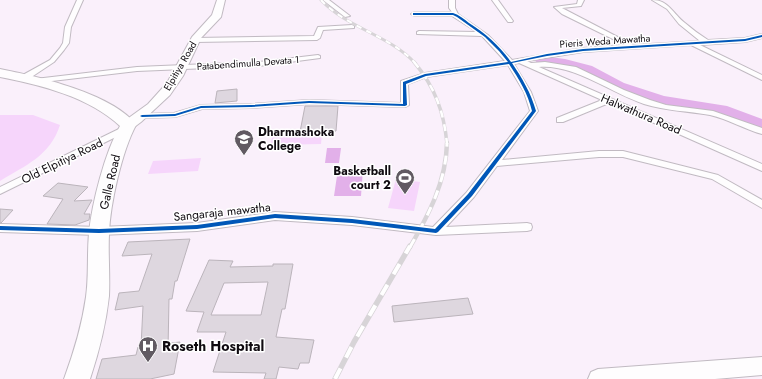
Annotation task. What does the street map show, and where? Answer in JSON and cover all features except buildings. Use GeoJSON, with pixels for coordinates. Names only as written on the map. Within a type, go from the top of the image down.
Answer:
{"type":"FeatureCollection","features":[{"type":"Feature","properties":{"kind":"highway"},"geometry":{"type":"LineString","coordinates":[[0,73],[30,79],[109,110],[131,124]]}},
{"type":"Feature","properties":{"kind":"highway","name":"Galle Road"},"geometry":{"type":"LineString","coordinates":[[76,379],[86,355],[96,307],[99,279],[99,231],[113,166],[131,124]]}},
{"type":"Feature","properties":{"kind":"main road","name":"Elpitiya Road"},"geometry":{"type":"LineString","coordinates":[[131,124],[161,98],[182,67],[195,40],[216,17],[220,10],[221,0]]}},
{"type":"Feature","properties":{"kind":"main road"},"geometry":{"type":"LineString","coordinates":[[598,379],[762,366]]}},
{"type":"Feature","properties":{"kind":"street"},"geometry":{"type":"LineString","coordinates":[[30,79],[52,61],[66,43],[68,27],[80,0]]}},
{"type":"Feature","properties":{"kind":"street"},"geometry":{"type":"LineString","coordinates":[[326,0],[347,16]]}},
{"type":"Feature","properties":{"kind":"street"},"geometry":{"type":"LineString","coordinates":[[436,231],[470,195],[534,111],[533,102],[500,48],[456,15],[452,8],[452,0]]}},
{"type":"Feature","properties":{"kind":"street"},"geometry":{"type":"LineString","coordinates":[[495,0],[510,21]]}},
{"type":"Feature","properties":{"kind":"street"},"geometry":{"type":"LineString","coordinates":[[581,0],[579,5],[557,7],[564,13],[609,34],[632,47]]}},
{"type":"Feature","properties":{"kind":"street"},"geometry":{"type":"LineString","coordinates":[[655,0],[669,8],[682,23],[706,42]]}},
{"type":"Feature","properties":{"kind":"street"},"geometry":{"type":"LineString","coordinates":[[414,14],[456,15]]}},
{"type":"Feature","properties":{"kind":"street"},"geometry":{"type":"LineString","coordinates":[[195,40],[317,38],[320,28],[352,27]]}},
{"type":"Feature","properties":{"kind":"street"},"geometry":{"type":"LineString","coordinates":[[420,33],[483,34]]}},
{"type":"Feature","properties":{"kind":"street","name":"Pieris Weda Mawatha"},"geometry":{"type":"LineString","coordinates":[[131,124],[175,115],[202,107],[251,106],[309,102],[405,105],[404,83],[425,75],[509,63],[547,55],[583,50],[745,40],[762,36]]}},
{"type":"Feature","properties":{"kind":"street"},"geometry":{"type":"LineString","coordinates":[[692,43],[762,78]]}},
{"type":"Feature","properties":{"kind":"street","name":"Patabendimulla Devata 1"},"geometry":{"type":"LineString","coordinates":[[30,79],[124,70],[277,63],[318,57]]}},
{"type":"Feature","properties":{"kind":"street","name":"Halwathura Road"},"geometry":{"type":"LineString","coordinates":[[520,61],[607,101],[712,144],[762,168]]}},
{"type":"Feature","properties":{"kind":"street"},"geometry":{"type":"LineString","coordinates":[[531,65],[545,64],[573,69],[621,92],[647,102],[713,113],[762,131]]}},
{"type":"Feature","properties":{"kind":"street"},"geometry":{"type":"LineString","coordinates":[[560,120],[607,101]]}},
{"type":"Feature","properties":{"kind":"street","name":"Old Elpitiya Road"},"geometry":{"type":"LineString","coordinates":[[0,191],[131,124]]}},
{"type":"Feature","properties":{"kind":"street"},"geometry":{"type":"LineString","coordinates":[[495,163],[599,154],[623,154],[715,177],[762,205]]}},
{"type":"Feature","properties":{"kind":"street","name":"Sangaraja mawatha"},"geometry":{"type":"LineString","coordinates":[[0,228],[99,231],[197,227],[275,216],[352,221],[436,231]]}},
{"type":"Feature","properties":{"kind":"street"},"geometry":{"type":"LineString","coordinates":[[436,231],[527,227]]}},
{"type":"Feature","properties":{"kind":"shaded area"},"geometry":{"type":"Polygon","coordinates":[[[0,115],[33,115],[60,125],[56,136],[50,145],[36,159],[0,181],[0,115]]]}},
{"type":"Feature","properties":{"kind":"shaded area"},"geometry":{"type":"Polygon","coordinates":[[[322,134],[321,144],[270,145],[273,135],[322,134]]]}},
{"type":"Feature","properties":{"kind":"shaded area"},"geometry":{"type":"Polygon","coordinates":[[[327,148],[341,148],[339,163],[325,163],[327,148]]]}},
{"type":"Feature","properties":{"kind":"shaded area"},"geometry":{"type":"Polygon","coordinates":[[[201,158],[198,171],[148,174],[153,161],[201,158]]]}},
{"type":"Feature","properties":{"kind":"shaded area","name":"Dharmashoka College"},"geometry":{"type":"Polygon","coordinates":[[[338,169],[363,169],[361,196],[334,196],[338,169]]]}},
{"type":"Feature","properties":{"kind":"shaded area","name":"Basketball court 2"},"geometry":{"type":"Polygon","coordinates":[[[396,179],[420,182],[414,211],[388,208],[396,179]]]}},
{"type":"Feature","properties":{"kind":"waterway"},"geometry":{"type":"LineString","coordinates":[[542,60],[565,63],[587,69],[619,86],[662,100],[727,111],[762,125]]}},
{"type":"Feature","properties":{"kind":"railway"},"geometry":{"type":"LineString","coordinates":[[321,0],[331,10],[355,25],[393,45],[405,53],[414,62]]}},
{"type":"Feature","properties":{"kind":"railway"},"geometry":{"type":"LineString","coordinates":[[414,62],[433,90],[444,121],[447,144]]}},
{"type":"Feature","properties":{"kind":"railway"},"geometry":{"type":"LineString","coordinates":[[410,247],[430,210],[440,184],[446,157],[447,144]]}},
{"type":"Feature","properties":{"kind":"railway"},"geometry":{"type":"LineString","coordinates":[[335,379],[354,342],[410,246]]}},
{"type":"Feature","properties":{"kind":"cycle path"},"geometry":{"type":"LineString","coordinates":[[0,228],[99,231],[197,227],[275,216],[352,221],[436,231],[470,195],[534,111],[528,92],[515,70],[500,50],[486,36],[453,14],[414,14]]}},
{"type":"Feature","properties":{"kind":"cycle path"},"geometry":{"type":"LineString","coordinates":[[142,116],[175,115],[201,107],[251,106],[309,102],[405,105],[404,83],[425,75],[509,63],[547,55],[583,50],[745,40],[762,36]]}},
{"type":"Feature","properties":{"kind":"place","name":"Dharmashoka College"},"geometry":{"type":"Point","coordinates":[244,156]}},
{"type":"Feature","properties":{"kind":"place","name":"Basketball court 2"},"geometry":{"type":"Point","coordinates":[405,195]}},
{"type":"Feature","properties":{"kind":"place","name":"Roseth Hospital"},"geometry":{"type":"Point","coordinates":[148,363]}}]}
